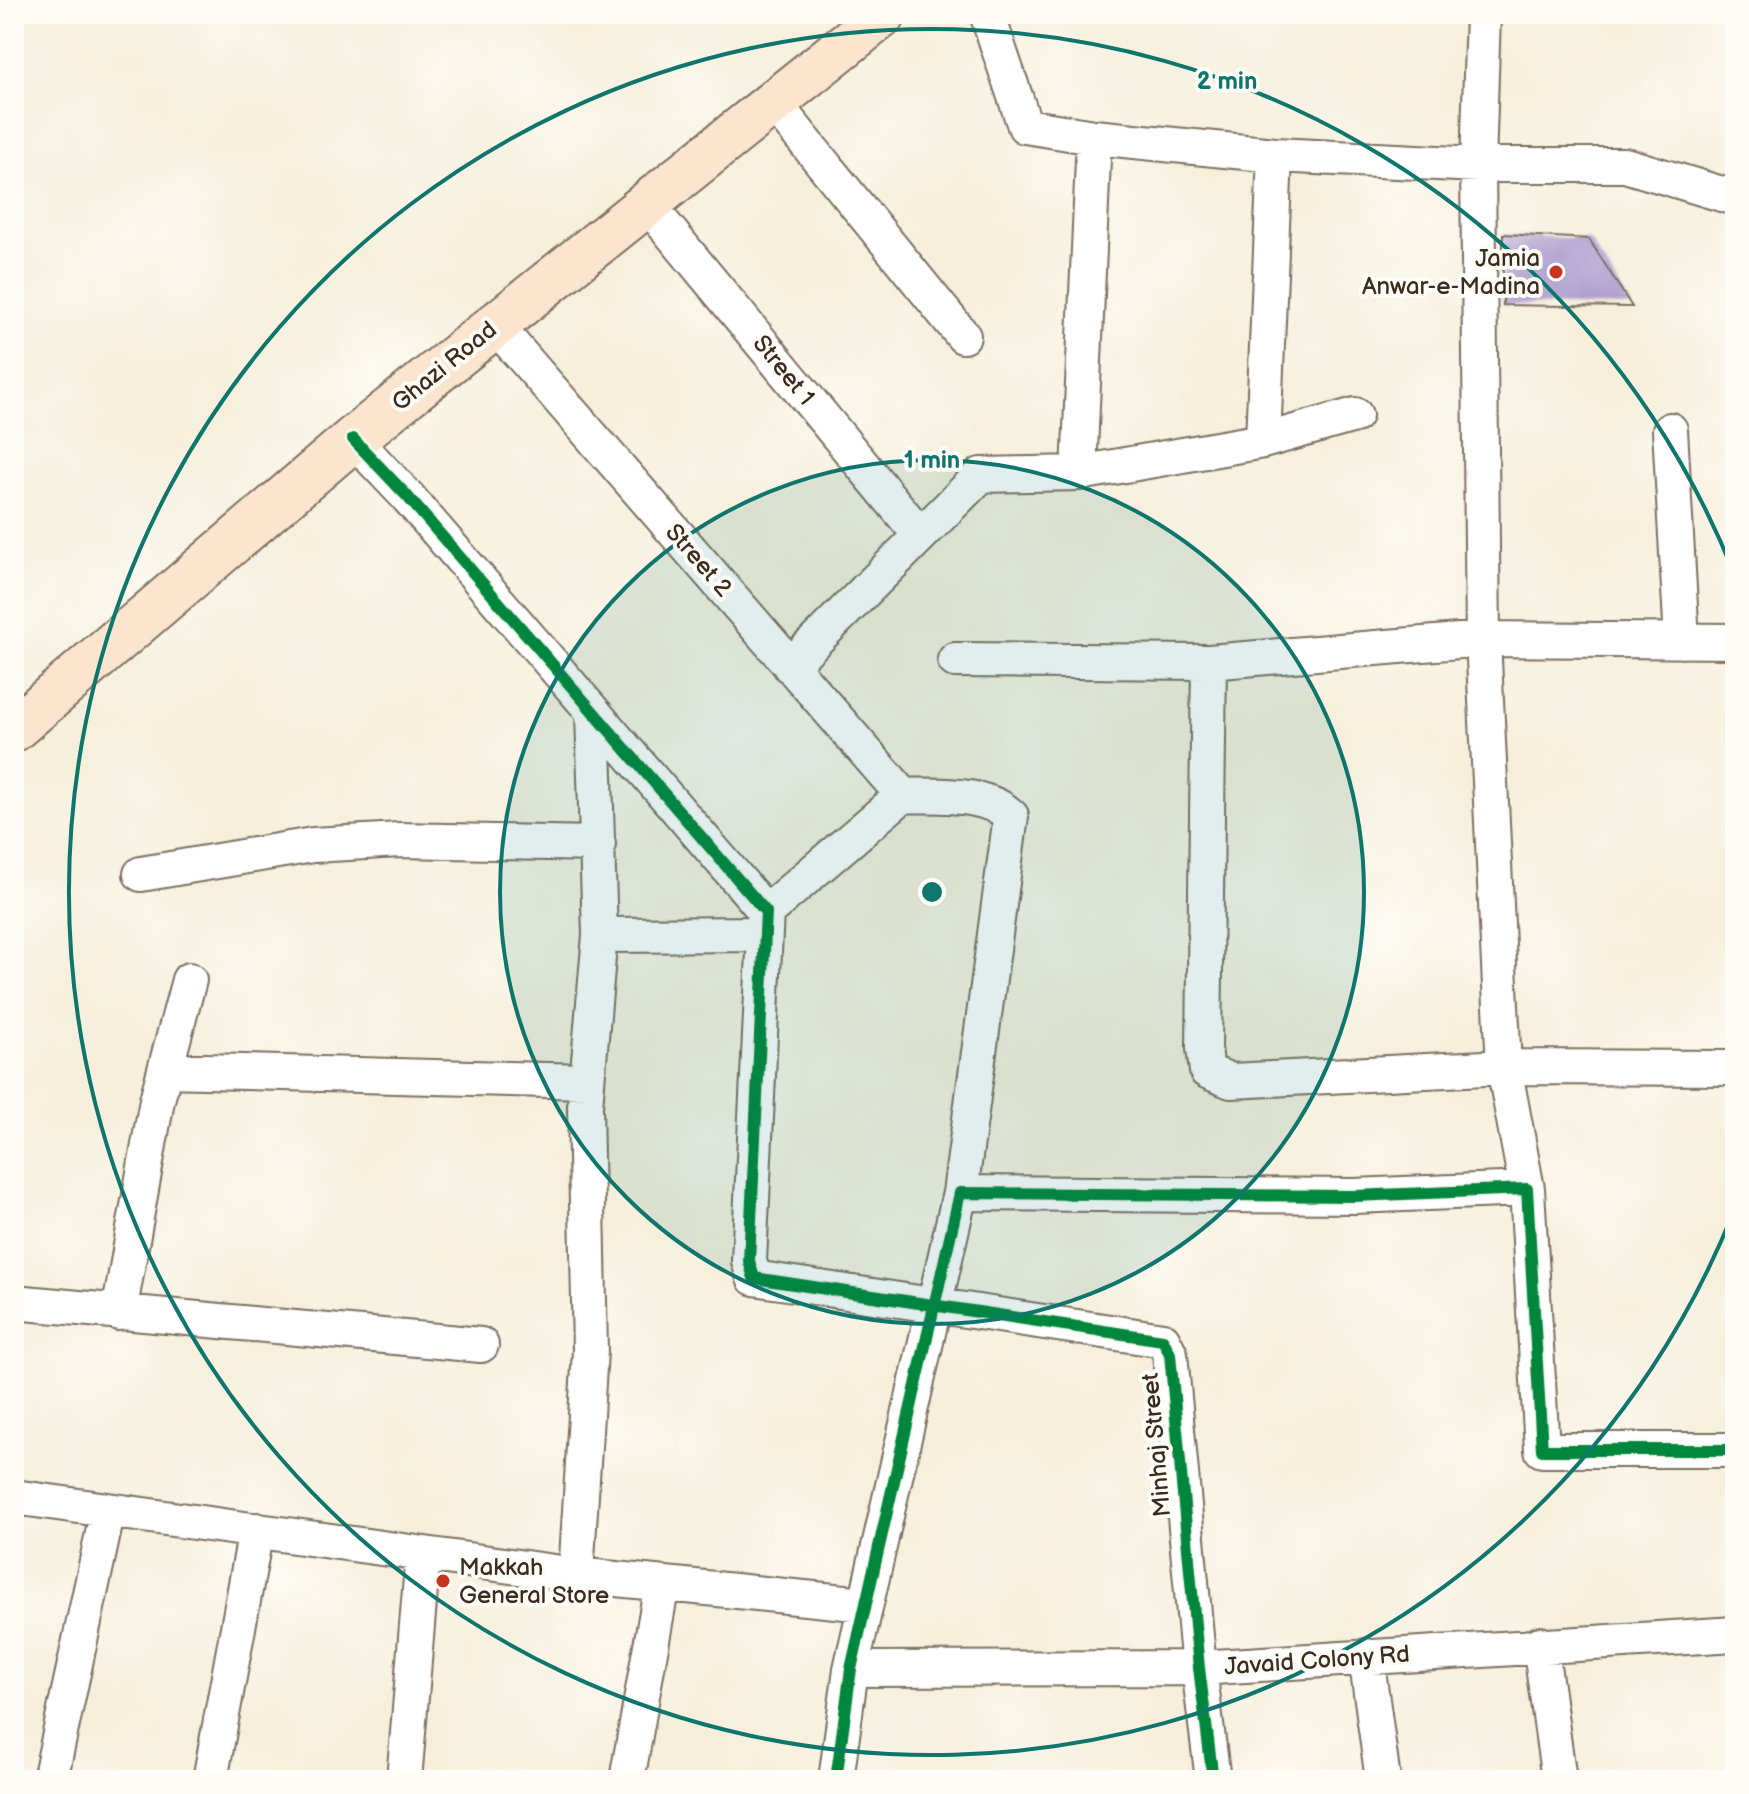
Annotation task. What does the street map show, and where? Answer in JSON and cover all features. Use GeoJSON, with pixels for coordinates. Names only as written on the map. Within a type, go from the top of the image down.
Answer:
{"type":"FeatureCollection","features":[{"type":"Feature","properties":{"kind":"main road","name":"Ghazi Road"},"geometry":{"type":"LineString","coordinates":[[16,721],[353,439],[884,14]]}},
{"type":"Feature","properties":{"kind":"street"},"geometry":{"type":"LineString","coordinates":[[987,14],[1025,126],[1094,137],[1275,155],[1478,165],[1625,165],[1735,198]]}},
{"type":"Feature","properties":{"kind":"street"},"geometry":{"type":"LineString","coordinates":[[1483,14],[1478,165],[1483,639],[1504,1067],[1527,1189],[1542,1450],[1735,1450]]}},
{"type":"Feature","properties":{"kind":"street"},"geometry":{"type":"LineString","coordinates":[[773,102],[963,336]]}},
{"type":"Feature","properties":{"kind":"street"},"geometry":{"type":"LineString","coordinates":[[1079,473],[1094,137]]}},
{"type":"Feature","properties":{"kind":"street"},"geometry":{"type":"LineString","coordinates":[[1263,441],[1275,155]]}},
{"type":"Feature","properties":{"kind":"street","name":"Street 1"},"geometry":{"type":"LineString","coordinates":[[647,204],[920,535]]}},
{"type":"Feature","properties":{"kind":"street","name":"Street 2"},"geometry":{"type":"LineString","coordinates":[[495,325],[903,795]]}},
{"type":"Feature","properties":{"kind":"street"},"geometry":{"type":"LineString","coordinates":[[790,666],[981,475],[1079,473],[1263,441],[1355,415]]}},
{"type":"Feature","properties":{"kind":"street"},"geometry":{"type":"LineString","coordinates":[[1670,430],[1682,641]]}},
{"type":"Feature","properties":{"kind":"street"},"geometry":{"type":"LineString","coordinates":[[353,439],[593,713],[765,923],[749,1261],[754,1278],[932,1307]]}},
{"type":"Feature","properties":{"kind":"street"},"geometry":{"type":"LineString","coordinates":[[955,660],[1209,662],[1483,639],[1735,641]]}},
{"type":"Feature","properties":{"kind":"street"},"geometry":{"type":"LineString","coordinates":[[1209,662],[1204,1048],[1207,1071],[1231,1081],[1504,1067],[1735,1068]]}},
{"type":"Feature","properties":{"kind":"street"},"geometry":{"type":"LineString","coordinates":[[576,1575],[590,1351],[587,1081],[600,935],[593,713]]}},
{"type":"Feature","properties":{"kind":"street"},"geometry":{"type":"LineString","coordinates":[[600,935],[765,923],[903,795],[984,800],[1000,805],[1011,816],[960,1193],[851,1669],[836,1780]]}},
{"type":"Feature","properties":{"kind":"street"},"geometry":{"type":"LineString","coordinates":[[141,874],[327,844],[414,840],[598,844]]}},
{"type":"Feature","properties":{"kind":"street"},"geometry":{"type":"LineString","coordinates":[[119,1313],[165,1070],[189,980]]}},
{"type":"Feature","properties":{"kind":"street"},"geometry":{"type":"LineString","coordinates":[[165,1070],[587,1081]]}},
{"type":"Feature","properties":{"kind":"street"},"geometry":{"type":"LineString","coordinates":[[960,1193],[1354,1196],[1527,1189]]}},
{"type":"Feature","properties":{"kind":"street"},"geometry":{"type":"LineString","coordinates":[[14,1302],[481,1345]]}},
{"type":"Feature","properties":{"kind":"street","name":"Minhaj Street"},"geometry":{"type":"LineString","coordinates":[[932,1307],[1163,1340],[1170,1354],[1199,1668],[1213,1780]]}},
{"type":"Feature","properties":{"kind":"street"},"geometry":{"type":"LineString","coordinates":[[14,1497],[576,1575],[865,1604]]}},
{"type":"Feature","properties":{"kind":"street"},"geometry":{"type":"LineString","coordinates":[[50,1780],[108,1510]]}},
{"type":"Feature","properties":{"kind":"street"},"geometry":{"type":"LineString","coordinates":[[210,1780],[256,1530]]}},
{"type":"Feature","properties":{"kind":"street"},"geometry":{"type":"LineString","coordinates":[[404,1780],[423,1554]]}},
{"type":"Feature","properties":{"kind":"street"},"geometry":{"type":"LineString","coordinates":[[627,1780],[662,1584]]}},
{"type":"Feature","properties":{"kind":"street","name":"Javaid Colony Rd"},"geometry":{"type":"LineString","coordinates":[[851,1669],[1199,1668],[1735,1634]]}},
{"type":"Feature","properties":{"kind":"street"},"geometry":{"type":"LineString","coordinates":[[1540,1644],[1559,1780]]}},
{"type":"Feature","properties":{"kind":"street"},"geometry":{"type":"LineString","coordinates":[[1366,1656],[1383,1780]]}},
{"type":"Feature","properties":{"kind":"building","name":"Jamia Anwar-e-Madina"},"geometry":{"type":"Polygon","coordinates":[[[1503,234],[1589,239],[1632,307],[1503,305],[1503,234]]]}},
{"type":"Feature","properties":{"kind":"cycle path"},"geometry":{"type":"LineString","coordinates":[[353,439],[407,496],[766,912],[749,1261],[754,1278],[1163,1340],[1170,1354],[1199,1668],[1213,1780]]}},
{"type":"Feature","properties":{"kind":"cycle path"},"geometry":{"type":"LineString","coordinates":[[836,1780],[851,1669],[960,1193],[1354,1196],[1527,1189],[1542,1450],[1735,1450]]}},
{"type":"Feature","properties":{"kind":"place","name":"Jamia Anwar-e-Madina"},"geometry":{"type":"Point","coordinates":[1556,272]}},
{"type":"Feature","properties":{"kind":"place","name":"Makkah General Store"},"geometry":{"type":"Point","coordinates":[443,1581]}}]}
